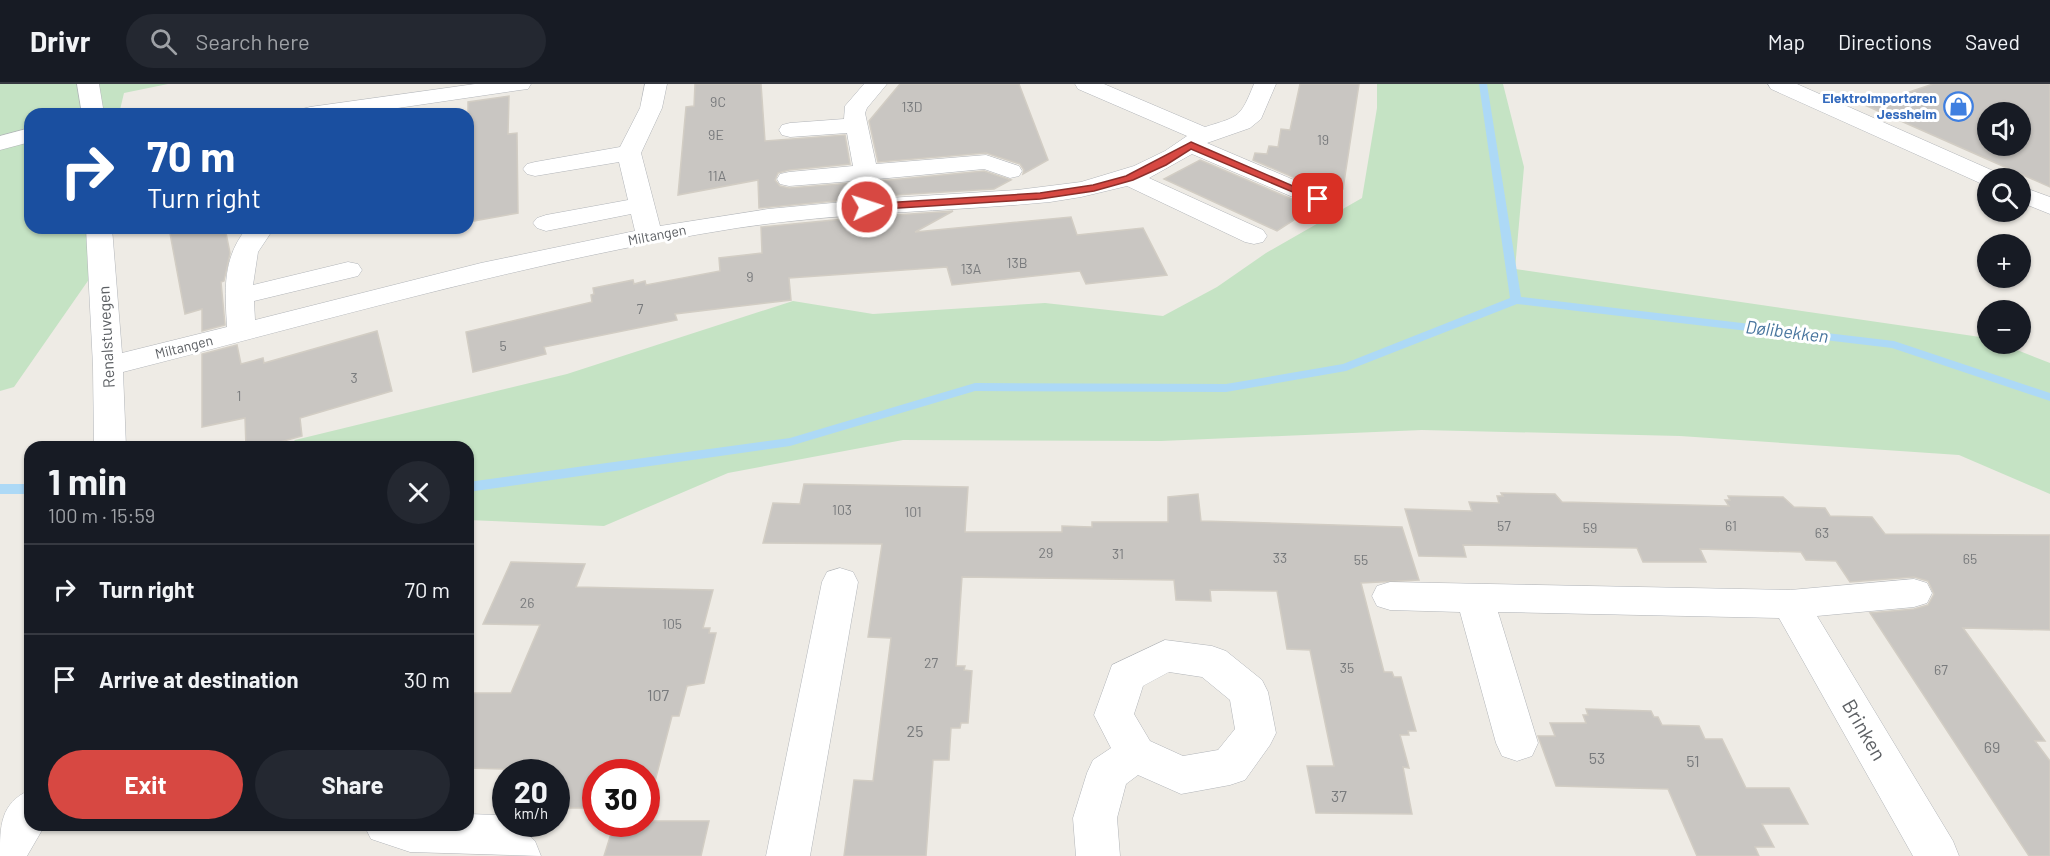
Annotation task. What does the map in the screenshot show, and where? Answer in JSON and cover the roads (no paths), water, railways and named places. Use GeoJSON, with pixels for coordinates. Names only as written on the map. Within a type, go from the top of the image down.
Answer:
{"type":"FeatureCollection","features":[{"type":"Feature","properties":{"kind":"street"},"geometry":{"type":"LineString","coordinates":[[88,84],[92,108]]}},
{"type":"Feature","properties":{"kind":"street"},"geometry":{"type":"LineString","coordinates":[[411,107],[520,84]]}},
{"type":"Feature","properties":{"kind":"street"},"geometry":{"type":"LineString","coordinates":[[649,236],[629,153],[651,108],[656,84]]}},
{"type":"Feature","properties":{"kind":"street"},"geometry":{"type":"LineString","coordinates":[[867,207],[866,172],[854,112],[856,106],[876,84]]}},
{"type":"Feature","properties":{"kind":"street"},"geometry":{"type":"LineString","coordinates":[[1086,84],[1114,95],[1197,140],[1318,199]]}},
{"type":"Feature","properties":{"kind":"street"},"geometry":{"type":"LineString","coordinates":[[1114,95],[1137,84]]}},
{"type":"Feature","properties":{"kind":"street","name":"Miltangen"},"geometry":{"type":"LineString","coordinates":[[108,366],[450,278],[649,236],[758,218],[867,207],[1040,196],[1094,188],[1130,178],[1163,163],[1197,140],[1242,123],[1253,114],[1265,84]]}},
{"type":"Feature","properties":{"kind":"street"},"geometry":{"type":"LineString","coordinates":[[1795,86],[1977,172]]}},
{"type":"Feature","properties":{"kind":"street"},"geometry":{"type":"LineString","coordinates":[[790,130],[857,125]]}},
{"type":"Feature","properties":{"kind":"street"},"geometry":{"type":"LineString","coordinates":[[0,143],[24,137]]}},
{"type":"Feature","properties":{"kind":"street"},"geometry":{"type":"LineString","coordinates":[[535,169],[629,153]]}},
{"type":"Feature","properties":{"kind":"street"},"geometry":{"type":"LineString","coordinates":[[789,179],[986,162],[1010,171]]}},
{"type":"Feature","properties":{"kind":"street"},"geometry":{"type":"LineString","coordinates":[[1130,178],[1254,236]]}},
{"type":"Feature","properties":{"kind":"street"},"geometry":{"type":"LineString","coordinates":[[2031,198],[2050,206]]}},
{"type":"Feature","properties":{"kind":"street"},"geometry":{"type":"LineString","coordinates":[[546,223],[641,205]]}},
{"type":"Feature","properties":{"kind":"street","name":"Renalstuvegen"},"geometry":{"type":"LineString","coordinates":[[99,234],[108,366],[110,441]]}},
{"type":"Feature","properties":{"kind":"street"},"geometry":{"type":"LineString","coordinates":[[242,333],[239,265],[243,252],[256,234]]}},
{"type":"Feature","properties":{"kind":"street"},"geometry":{"type":"LineString","coordinates":[[241,296],[348,270]]}},
{"type":"Feature","properties":{"kind":"street"},"geometry":{"type":"LineString","coordinates":[[788,856],[840,582]]}},
{"type":"Feature","properties":{"kind":"street"},"geometry":{"type":"LineString","coordinates":[[1390,596],[1790,604],[1914,593]]}},
{"type":"Feature","properties":{"kind":"street"},"geometry":{"type":"LineString","coordinates":[[1475,599],[1517,744]]}},
{"type":"Feature","properties":{"kind":"street","name":"Brinken"},"geometry":{"type":"LineString","coordinates":[[1790,604],[1937,856]]}},
{"type":"Feature","properties":{"kind":"street"},"geometry":{"type":"LineString","coordinates":[[1098,856],[1095,818],[1108,773],[1135,754]]}},
{"type":"Feature","properties":{"kind":"street"},"geometry":{"type":"LineString","coordinates":[[3,856],[24,820]]}},
{"type":"Feature","properties":{"kind":"street"},"geometry":{"type":"LineString","coordinates":[[407,831],[498,835],[519,856]]}},
{"type":"Feature","properties":{"kind":"waterway"},"geometry":{"type":"LineString","coordinates":[[1483,84],[1516,300]]}},
{"type":"Feature","properties":{"kind":"waterway"},"geometry":{"type":"LineString","coordinates":[[474,486],[790,442],[975,387],[1226,388],[1346,367],[1516,300]]}},
{"type":"Feature","properties":{"kind":"waterway","name":"Dølibekken"},"geometry":{"type":"LineString","coordinates":[[1516,300],[1894,345],[2050,397]]}},
{"type":"Feature","properties":{"kind":"waterway"},"geometry":{"type":"LineString","coordinates":[[0,489],[24,489]]}},
{"type":"Feature","properties":{"kind":"place","name":"Elektroimportøren Jessheim"},"geometry":{"type":"Point","coordinates":[1958,106]}}]}
